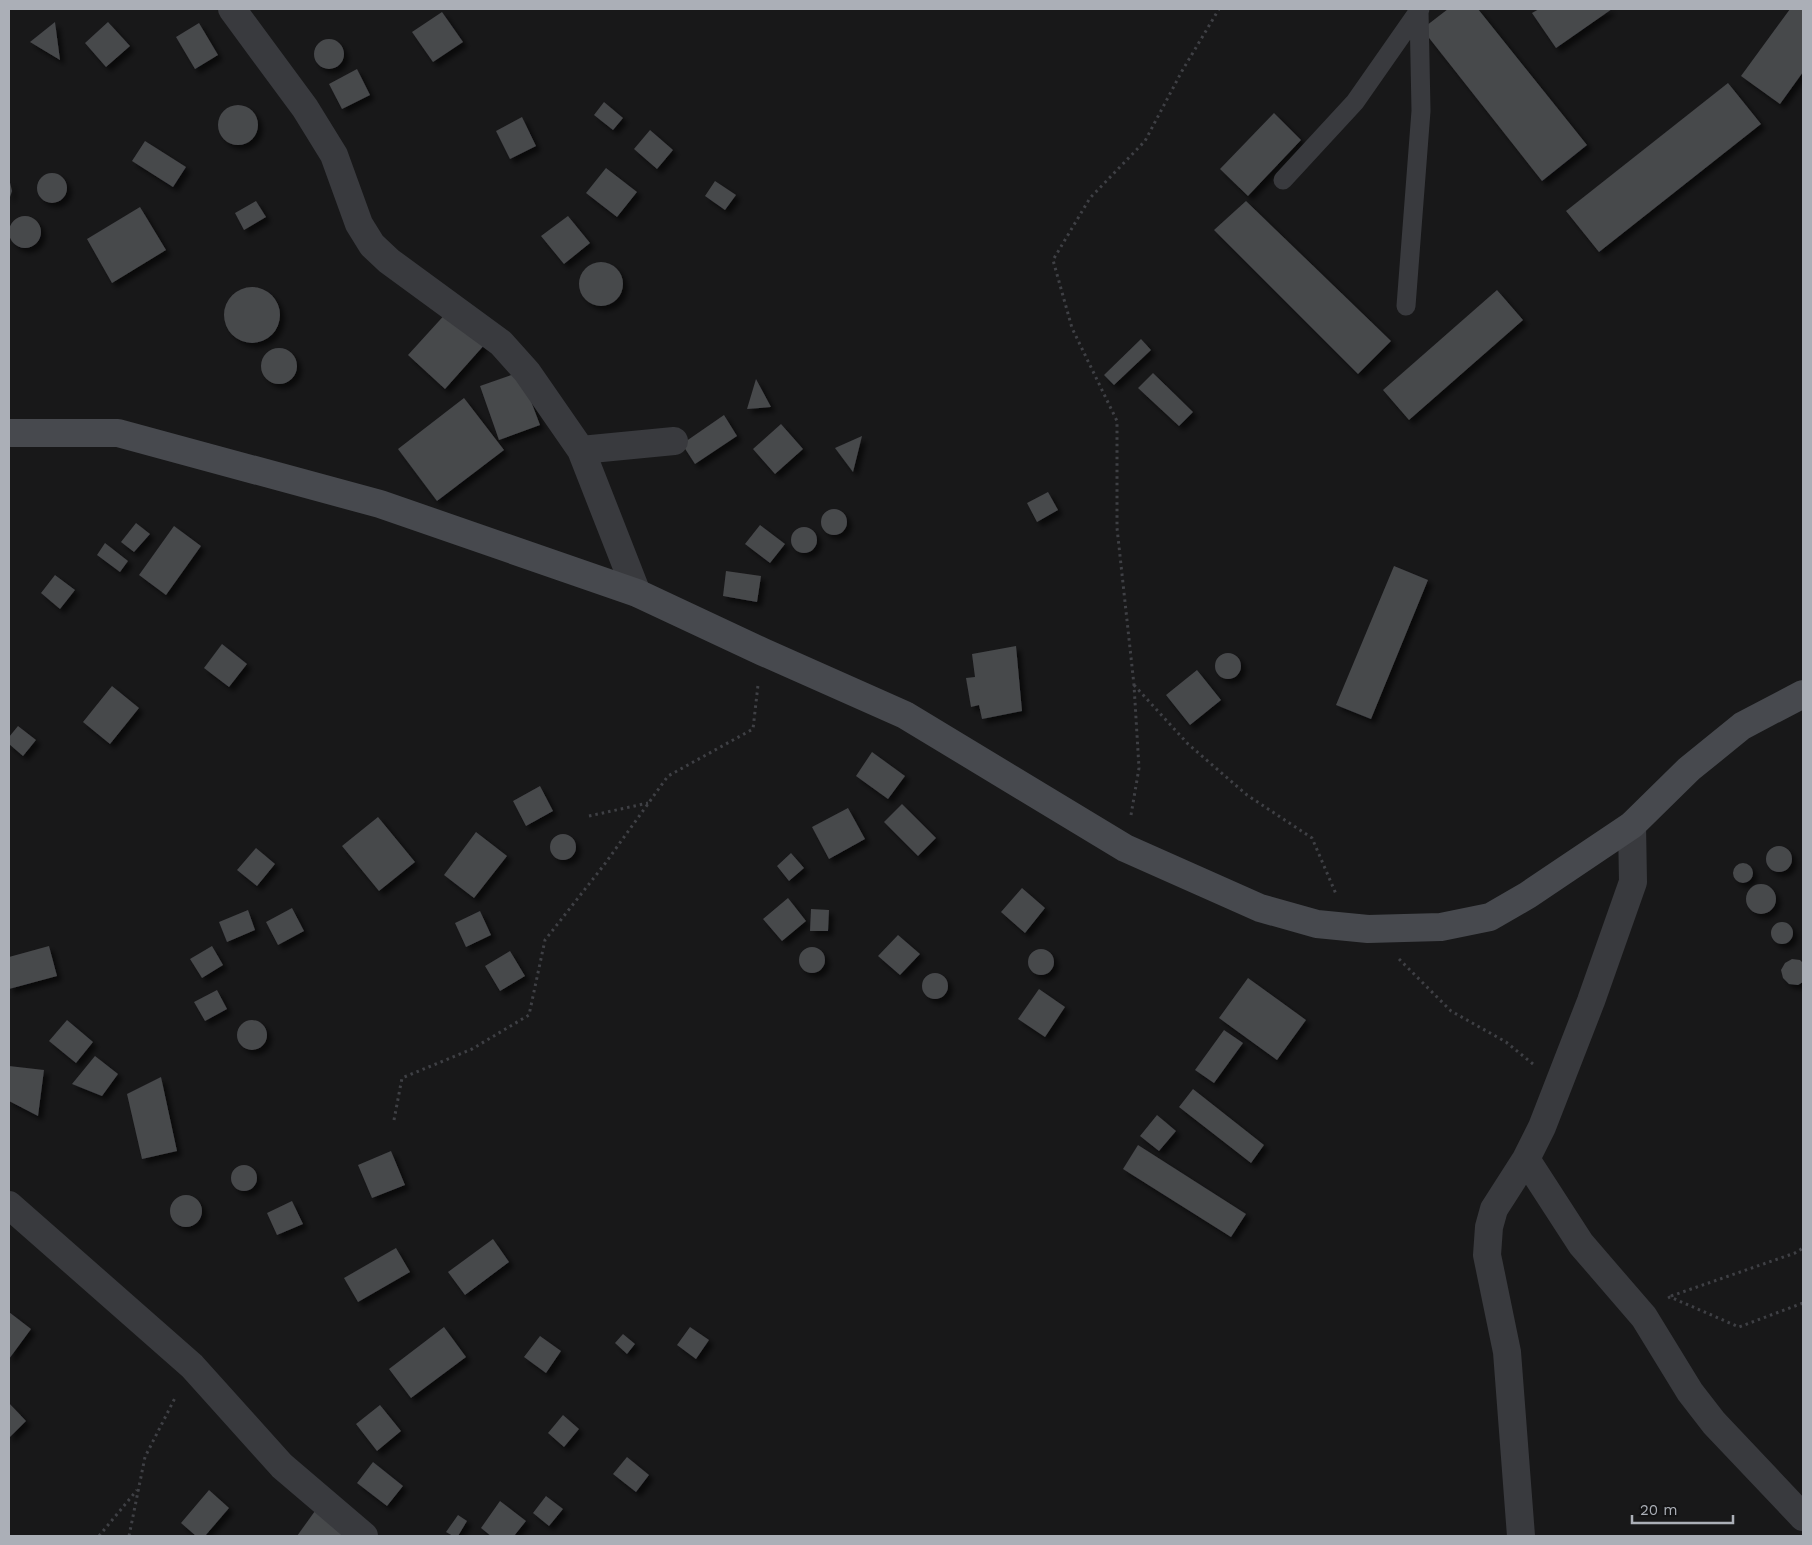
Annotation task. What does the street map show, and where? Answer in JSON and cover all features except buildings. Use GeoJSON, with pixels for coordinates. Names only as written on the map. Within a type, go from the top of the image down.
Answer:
{"type":"FeatureCollection","features":[{"type":"Feature","properties":{"kind":"street"},"geometry":{"type":"LineString","coordinates":[[232,9],[305,108],[334,154],[360,224],[372,245],[389,261],[501,343],[527,372],[581,450],[637,593]]}},
{"type":"Feature","properties":{"kind":"street"},"geometry":{"type":"LineString","coordinates":[[9,433],[118,433],[380,504],[637,593],[905,715],[1125,848],[1260,908],[1317,924],[1368,929],[1440,927],[1490,918],[1528,895],[1632,825],[1689,769],[1742,726],[1803,694]]}},
{"type":"Feature","properties":{"kind":"street"},"geometry":{"type":"LineString","coordinates":[[581,450],[674,441]]}},
{"type":"Feature","properties":{"kind":"street"},"geometry":{"type":"LineString","coordinates":[[1521,1536],[1507,1352],[1487,1255],[1489,1227],[1494,1209],[1526,1159],[1542,1127],[1633,882],[1632,825]]}},
{"type":"Feature","properties":{"kind":"street"},"geometry":{"type":"LineString","coordinates":[[1526,1159],[1581,1244],[1644,1317],[1690,1392],[1714,1423],[1803,1517]]}},
{"type":"Feature","properties":{"kind":"street"},"geometry":{"type":"LineString","coordinates":[[9,1205],[192,1366],[282,1466],[364,1536]]}},
{"type":"Feature","properties":{"kind":"lane"},"geometry":{"type":"LineString","coordinates":[[1283,180],[1355,102],[1420,9]]}},
{"type":"Feature","properties":{"kind":"lane"},"geometry":{"type":"LineString","coordinates":[[1406,306],[1421,111],[1420,9]]}},
{"type":"Feature","properties":{"kind":"path"},"geometry":{"type":"LineString","coordinates":[[1125,848],[1139,768],[1134,685],[1117,528],[1117,422],[1072,328],[1053,260],[1090,198],[1146,142],[1182,71],[1219,9]]}},
{"type":"Feature","properties":{"kind":"path"},"geometry":{"type":"LineString","coordinates":[[394,1120],[402,1078],[472,1049],[529,1015],[545,940],[604,865],[668,776],[753,729],[763,652]]}},
{"type":"Feature","properties":{"kind":"path"},"geometry":{"type":"LineString","coordinates":[[1134,685],[1188,744],[1247,795],[1312,838],[1336,895],[1451,1011],[1506,1042],[1559,1085]]}},
{"type":"Feature","properties":{"kind":"path"},"geometry":{"type":"LineString","coordinates":[[589,816],[648,803]]}},
{"type":"Feature","properties":{"kind":"path"},"geometry":{"type":"LineString","coordinates":[[1644,1317],[1670,1297],[1803,1248]]}},
{"type":"Feature","properties":{"kind":"path"},"geometry":{"type":"LineString","coordinates":[[1670,1297],[1739,1327],[1803,1303]]}},
{"type":"Feature","properties":{"kind":"path"},"geometry":{"type":"LineString","coordinates":[[129,1536],[146,1457],[192,1366]]}},
{"type":"Feature","properties":{"kind":"path"},"geometry":{"type":"LineString","coordinates":[[99,1536],[138,1488]]}}]}
